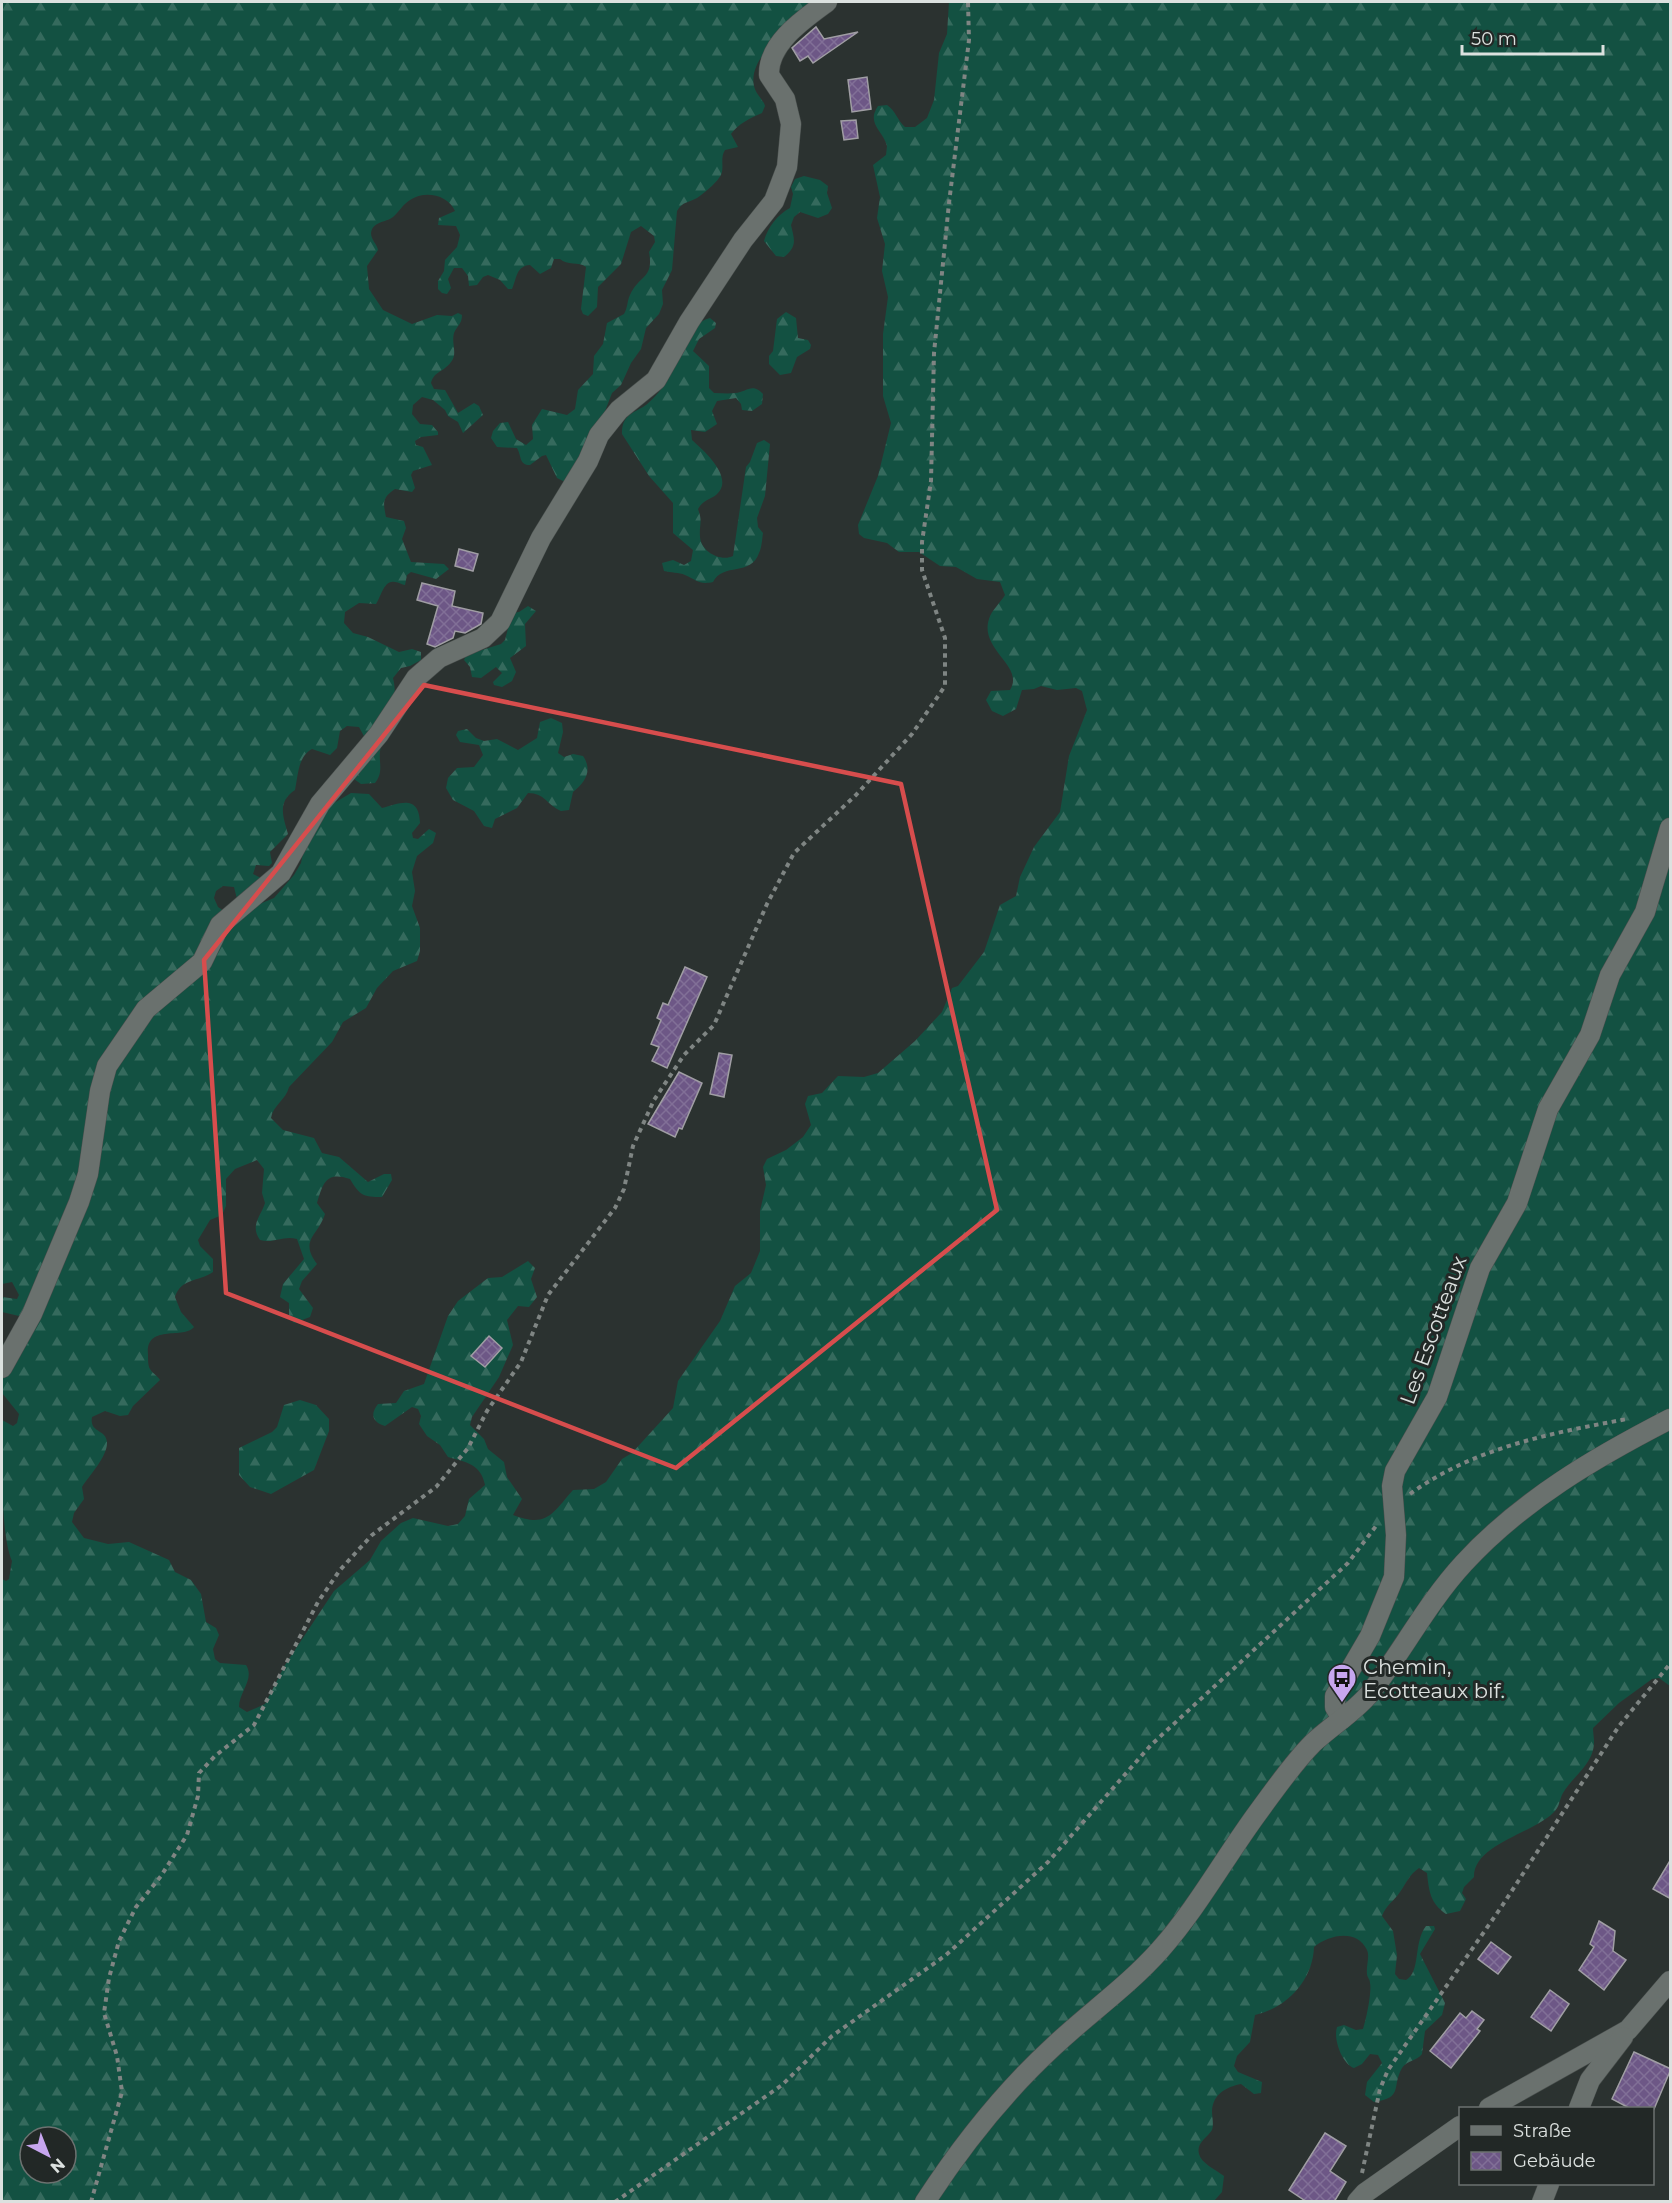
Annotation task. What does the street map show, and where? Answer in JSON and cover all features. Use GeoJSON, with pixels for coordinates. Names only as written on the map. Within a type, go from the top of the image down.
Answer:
{"type":"FeatureCollection","features":[{"type":"Feature","properties":{"kind":"street"},"geometry":{"type":"LineString","coordinates":[[2,1368],[32,1314],[79,1202],[88,1174],[100,1091],[107,1066],[146,1009],[202,962],[220,925],[282,873],[320,804],[379,734],[416,678],[439,658],[483,638],[500,622],[541,538],[588,460],[598,435],[619,410],[656,380],[689,322],[743,240],[774,201],[787,167],[791,124],[785,99],[769,75],[770,62],[786,37],[827,2]]}},
{"type":"Feature","properties":{"kind":"street","name":"Les Escotteaux"},"geometry":{"type":"LineString","coordinates":[[1342,1719],[1335,1707],[1335,1696],[1370,1636],[1394,1577],[1396,1535],[1392,1486],[1395,1471],[1437,1397],[1480,1268],[1517,1203],[1548,1109],[1590,1035],[1610,975],[1645,912],[1671,828]]}},
{"type":"Feature","properties":{"kind":"street"},"geometry":{"type":"LineString","coordinates":[[925,2202],[952,2160],[986,2117],[1052,2048],[1124,1987],[1159,1952],[1194,1907],[1257,1813],[1305,1751],[1371,1691],[1449,1582],[1506,1522],[1613,1448],[1671,1419]]}},
{"type":"Feature","properties":{"kind":"street"},"geometry":{"type":"LineString","coordinates":[[1580,2107],[1590,2080],[1628,2030],[1671,1981]]}},
{"type":"Feature","properties":{"kind":"street"},"geometry":{"type":"LineString","coordinates":[[1493,2107],[1628,2030]]}},
{"type":"Feature","properties":{"kind":"street"},"geometry":{"type":"LineString","coordinates":[[1361,2197],[1459,2127]]}},
{"type":"Feature","properties":{"kind":"street"},"geometry":{"type":"LineString","coordinates":[[1542,2202],[1549,2185]]}},
{"type":"Feature","properties":{"kind":"path"},"geometry":{"type":"LineString","coordinates":[[91,2202],[122,2092],[117,2056],[104,2013],[109,1978],[119,1941],[136,1907],[161,1876],[187,1835],[198,1796],[199,1773],[215,1756],[255,1725],[318,1602],[340,1570],[372,1535],[436,1487],[468,1448],[488,1411],[521,1362],[548,1295],[615,1208],[624,1189],[633,1146],[654,1100],[684,1055],[714,1025],[766,904],[795,853],[856,795],[912,734],[945,686],[945,638],[921,570],[922,542],[931,481],[934,353],[969,40],[968,2]]}},
{"type":"Feature","properties":{"kind":"path"},"geometry":{"type":"LineString","coordinates":[[615,2202],[782,2085],[832,2036],[946,1955],[1048,1862],[1151,1745],[1348,1563],[1394,1506],[1443,1471],[1476,1457],[1520,1442],[1632,1418]]}},
{"type":"Feature","properties":{"kind":"path"},"geometry":{"type":"LineString","coordinates":[[1361,2197],[1360,2182],[1380,2089],[1388,2070],[1502,1906],[1619,1726],[1671,1664]]}},
{"type":"Feature","properties":{"kind":"highlighted area"},"geometry":{"type":"Polygon","coordinates":[[[424,685],[901,784],[997,1210],[676,1468],[226,1293],[204,960],[424,685]]]}},
{"type":"Feature","properties":{"kind":"green space"},"geometry":{"type":"Polygon","coordinates":[[[2,2],[822,2],[789,28],[767,50],[754,74],[755,89],[765,106],[762,113],[737,127],[731,134],[738,147],[725,150],[722,172],[717,180],[697,198],[684,204],[677,211],[672,270],[662,290],[663,304],[659,314],[646,328],[641,349],[631,363],[621,385],[612,393],[602,419],[565,482],[557,478],[546,455],[530,465],[524,464],[517,448],[497,447],[491,438],[493,431],[500,423],[508,422],[516,439],[526,445],[533,439],[532,425],[542,409],[567,415],[575,409],[578,390],[593,374],[594,356],[603,344],[607,323],[624,314],[634,288],[648,272],[649,252],[655,242],[654,236],[641,226],[631,232],[621,264],[598,287],[597,307],[588,316],[583,314],[581,309],[586,267],[560,259],[554,259],[551,268],[540,274],[530,265],[525,266],[519,270],[512,289],[508,289],[500,280],[488,275],[483,277],[477,285],[469,286],[468,276],[462,268],[454,268],[448,279],[451,288],[447,294],[442,293],[438,289],[438,281],[444,271],[445,260],[457,247],[460,235],[456,226],[438,225],[439,218],[455,211],[442,198],[429,195],[416,197],[405,204],[393,217],[377,224],[372,229],[371,235],[378,250],[367,266],[369,289],[383,310],[412,324],[437,315],[452,316],[458,313],[462,315],[454,333],[453,359],[434,376],[431,383],[434,389],[445,390],[458,413],[474,403],[479,406],[483,415],[463,433],[458,422],[448,416],[445,410],[433,400],[422,397],[413,405],[412,414],[420,424],[432,425],[438,432],[438,435],[421,437],[415,441],[416,445],[423,447],[432,465],[413,471],[411,475],[415,488],[412,492],[395,489],[388,495],[384,504],[386,517],[404,521],[406,528],[402,539],[411,562],[444,564],[449,569],[436,579],[411,572],[407,575],[405,585],[396,582],[388,583],[376,604],[359,603],[345,612],[344,623],[353,633],[368,637],[399,652],[412,649],[421,652],[421,660],[401,668],[393,678],[394,704],[381,747],[378,779],[375,783],[361,784],[354,779],[369,759],[366,740],[359,727],[347,726],[340,731],[337,748],[330,755],[312,749],[307,752],[299,767],[295,790],[284,804],[283,815],[288,834],[270,852],[272,863],[269,866],[256,865],[253,874],[265,880],[237,899],[234,887],[223,886],[216,891],[214,898],[218,907],[237,920],[243,919],[255,906],[274,898],[301,863],[305,843],[324,809],[351,793],[369,794],[382,808],[402,803],[412,804],[419,814],[420,823],[412,833],[413,838],[418,839],[429,829],[436,833],[433,843],[417,856],[412,872],[415,891],[412,906],[420,928],[420,951],[417,961],[393,971],[377,988],[366,1008],[343,1022],[332,1042],[289,1087],[271,1118],[283,1130],[314,1138],[322,1153],[339,1157],[368,1182],[384,1174],[391,1174],[392,1180],[382,1197],[371,1197],[357,1189],[350,1179],[336,1177],[327,1180],[317,1203],[325,1214],[310,1243],[312,1256],[317,1264],[302,1281],[299,1289],[313,1308],[310,1317],[294,1323],[289,1317],[289,1303],[280,1297],[283,1284],[304,1259],[297,1239],[260,1240],[256,1226],[265,1203],[262,1193],[264,1169],[257,1160],[235,1169],[226,1179],[226,1206],[222,1215],[210,1220],[198,1240],[200,1246],[213,1259],[213,1272],[181,1286],[175,1297],[181,1312],[194,1327],[189,1331],[166,1334],[153,1339],[149,1345],[148,1365],[160,1380],[133,1406],[128,1415],[120,1416],[105,1411],[92,1417],[95,1429],[106,1438],[106,1448],[82,1487],[84,1499],[74,1513],[72,1522],[84,1538],[108,1544],[129,1542],[169,1560],[175,1572],[191,1580],[201,1594],[206,1622],[216,1628],[219,1635],[213,1649],[215,1659],[220,1663],[246,1665],[249,1675],[239,1707],[247,1712],[265,1704],[285,1665],[334,1591],[370,1560],[381,1541],[401,1523],[413,1518],[448,1526],[458,1524],[465,1516],[469,1499],[485,1485],[476,1468],[448,1457],[440,1445],[427,1436],[419,1424],[421,1416],[418,1409],[412,1407],[385,1426],[375,1420],[373,1414],[378,1404],[396,1403],[404,1391],[424,1384],[448,1316],[458,1301],[488,1278],[502,1277],[528,1261],[535,1268],[531,1279],[537,1297],[529,1307],[518,1306],[507,1320],[513,1345],[499,1377],[472,1417],[470,1425],[484,1439],[488,1449],[504,1462],[507,1477],[522,1499],[513,1515],[524,1519],[541,1519],[554,1512],[573,1490],[594,1489],[606,1482],[622,1459],[632,1453],[673,1408],[678,1381],[720,1321],[735,1286],[751,1273],[760,1251],[760,1211],[766,1185],[763,1167],[767,1159],[786,1150],[803,1137],[811,1125],[805,1104],[808,1096],[822,1093],[838,1076],[864,1077],[878,1073],[915,1041],[942,1012],[952,988],[958,986],[984,952],[1000,905],[1016,896],[1020,877],[1034,847],[1060,812],[1069,756],[1087,710],[1082,691],[1076,688],[1057,690],[1041,686],[1022,690],[1016,709],[1003,716],[992,711],[986,700],[991,691],[1010,690],[1013,681],[1012,673],[995,649],[988,630],[990,616],[1005,595],[1000,582],[977,579],[956,567],[940,566],[919,552],[899,552],[887,543],[864,538],[859,534],[858,525],[878,476],[891,423],[883,396],[883,334],[888,297],[882,271],[885,244],[877,218],[880,197],[873,165],[886,155],[887,146],[876,127],[875,112],[878,106],[887,105],[905,127],[915,127],[927,118],[934,100],[939,53],[947,34],[949,2],[1670,2],[1670,1686],[1659,1678],[1652,1679],[1619,1703],[1593,1728],[1594,1742],[1591,1757],[1563,1793],[1555,1811],[1544,1820],[1493,1848],[1483,1856],[1476,1866],[1474,1877],[1464,1887],[1462,1893],[1466,1899],[1460,1911],[1446,1914],[1441,1910],[1431,1896],[1427,1873],[1419,1868],[1410,1876],[1386,1909],[1382,1916],[1393,1931],[1397,1955],[1395,1974],[1399,1979],[1406,1980],[1411,1976],[1422,1933],[1426,1926],[1434,1926],[1435,1929],[1420,1954],[1445,2003],[1442,2015],[1425,2031],[1422,2054],[1402,2068],[1393,2094],[1374,2102],[1365,2095],[1367,2082],[1382,2063],[1378,2055],[1370,2054],[1362,2064],[1354,2068],[1346,2062],[1337,2044],[1337,2027],[1344,2025],[1356,2030],[1363,2029],[1370,1993],[1367,1950],[1356,1939],[1342,1936],[1327,1939],[1314,1947],[1309,1971],[1296,1991],[1278,2006],[1255,2015],[1250,2042],[1237,2056],[1234,2066],[1238,2072],[1262,2082],[1261,2093],[1254,2094],[1241,2084],[1221,2092],[1213,2105],[1212,2130],[1202,2141],[1198,2150],[1200,2157],[1209,2166],[1224,2176],[1222,2192],[1214,2201],[2,2201],[2,1579],[6,1581],[9,1579],[12,1561],[5,1532],[2,1420],[13,1426],[17,1423],[19,1414],[2,1393],[2,1345],[32,1319],[2,1312],[2,1297],[17,1299],[19,1295],[12,1282],[2,1284],[2,2]]]}},
{"type":"Feature","properties":{"kind":"green space"},"geometry":{"type":"Polygon","coordinates":[[[804,176],[820,180],[828,186],[827,193],[832,208],[828,214],[818,218],[800,212],[794,217],[791,225],[793,246],[784,257],[776,256],[764,241],[777,218],[790,208],[793,194],[791,187],[795,179],[804,176]]]}},
{"type":"Feature","properties":{"kind":"green space"},"geometry":{"type":"Polygon","coordinates":[[[786,312],[796,318],[798,338],[808,340],[811,345],[810,349],[797,357],[791,373],[780,375],[769,364],[769,356],[773,351],[777,319],[786,312]]]}},
{"type":"Feature","properties":{"kind":"green space"},"geometry":{"type":"Polygon","coordinates":[[[710,318],[716,323],[715,328],[699,339],[693,351],[709,366],[709,388],[714,393],[727,393],[752,388],[763,394],[762,404],[752,411],[742,410],[736,398],[717,401],[712,411],[717,424],[705,432],[691,430],[692,440],[716,465],[722,481],[721,488],[716,495],[704,502],[698,509],[701,542],[708,551],[718,557],[733,556],[746,467],[757,443],[764,440],[770,444],[765,496],[757,518],[758,527],[763,533],[759,553],[750,565],[723,572],[713,582],[704,583],[683,574],[664,571],[662,563],[673,560],[684,565],[691,561],[693,550],[673,533],[673,503],[649,476],[622,434],[625,420],[649,403],[666,383],[695,327],[710,318]]]}},
{"type":"Feature","properties":{"kind":"green space"},"geometry":{"type":"Polygon","coordinates":[[[528,606],[536,611],[525,624],[526,646],[510,658],[516,672],[512,681],[502,687],[494,685],[493,682],[502,673],[496,667],[481,678],[472,677],[470,667],[464,660],[466,655],[501,644],[505,640],[512,613],[519,612],[528,606]]]}},
{"type":"Feature","properties":{"kind":"green space"},"geometry":{"type":"Polygon","coordinates":[[[551,718],[562,723],[563,732],[558,753],[564,757],[573,754],[583,756],[586,761],[586,776],[573,792],[569,810],[556,809],[542,797],[528,793],[517,808],[495,819],[492,828],[484,826],[474,811],[453,800],[446,788],[448,778],[457,768],[474,767],[483,755],[479,745],[460,742],[456,735],[458,731],[467,729],[476,738],[484,741],[497,739],[518,750],[537,738],[540,722],[551,718]]]}},
{"type":"Feature","properties":{"kind":"green space"},"geometry":{"type":"Polygon","coordinates":[[[300,1400],[316,1405],[329,1419],[329,1431],[314,1470],[271,1494],[250,1487],[239,1475],[239,1448],[272,1432],[277,1427],[284,1405],[300,1400]]]}},
{"type":"Feature","properties":{"kind":"building"},"geometry":{"type":"Polygon","coordinates":[[[816,27],[824,39],[858,32],[813,63],[808,56],[800,61],[792,48],[816,27]]]}},
{"type":"Feature","properties":{"kind":"building"},"geometry":{"type":"Polygon","coordinates":[[[867,77],[871,109],[852,112],[848,80],[867,77]]]}},
{"type":"Feature","properties":{"kind":"building"},"geometry":{"type":"Polygon","coordinates":[[[856,120],[858,138],[844,140],[841,121],[856,120]]]}},
{"type":"Feature","properties":{"kind":"building"},"geometry":{"type":"Polygon","coordinates":[[[459,549],[478,554],[473,571],[455,566],[459,549]]]}},
{"type":"Feature","properties":{"kind":"building"},"geometry":{"type":"Polygon","coordinates":[[[422,583],[455,591],[452,606],[483,613],[481,624],[465,633],[455,631],[453,638],[435,647],[427,644],[438,606],[417,600],[422,583]]]}},
{"type":"Feature","properties":{"kind":"building"},"geometry":{"type":"Polygon","coordinates":[[[685,967],[707,977],[667,1068],[652,1061],[659,1047],[651,1044],[661,1020],[657,1018],[663,1003],[668,1005],[685,967]]]}},
{"type":"Feature","properties":{"kind":"building"},"geometry":{"type":"Polygon","coordinates":[[[719,1053],[732,1055],[724,1097],[710,1094],[719,1053]]]}},
{"type":"Feature","properties":{"kind":"building"},"geometry":{"type":"Polygon","coordinates":[[[679,1072],[702,1083],[682,1129],[679,1128],[675,1137],[648,1124],[679,1072]]]}},
{"type":"Feature","properties":{"kind":"building"},"geometry":{"type":"Polygon","coordinates":[[[489,1336],[502,1348],[485,1367],[471,1356],[489,1336]]]}},
{"type":"Feature","properties":{"kind":"building"},"geometry":{"type":"Polygon","coordinates":[[[1671,1859],[1671,1899],[1653,1889],[1671,1859]]]}},
{"type":"Feature","properties":{"kind":"building"},"geometry":{"type":"Polygon","coordinates":[[[1599,1921],[1615,1931],[1613,1951],[1626,1960],[1604,1990],[1579,1970],[1594,1947],[1590,1944],[1599,1921]]]}},
{"type":"Feature","properties":{"kind":"building"},"geometry":{"type":"Polygon","coordinates":[[[1491,1942],[1511,1957],[1498,1974],[1478,1959],[1491,1942]]]}},
{"type":"Feature","properties":{"kind":"building"},"geometry":{"type":"Polygon","coordinates":[[[1550,1990],[1569,2004],[1551,2031],[1531,2017],[1550,1990]]]}},
{"type":"Feature","properties":{"kind":"building"},"geometry":{"type":"Polygon","coordinates":[[[1472,2011],[1484,2020],[1477,2029],[1480,2031],[1451,2068],[1430,2051],[1460,2013],[1466,2018],[1472,2011]]]}},
{"type":"Feature","properties":{"kind":"building"},"geometry":{"type":"Polygon","coordinates":[[[1634,2052],[1671,2069],[1654,2109],[1654,2107],[1627,2107],[1612,2099],[1634,2052]]]}},
{"type":"Feature","properties":{"kind":"building"},"geometry":{"type":"Polygon","coordinates":[[[1325,2133],[1346,2146],[1330,2171],[1346,2182],[1334,2202],[1307,2202],[1289,2190],[1325,2133]]]}},
{"type":"Feature","properties":{"kind":"place","name":"Chemin, Ecotteaux bif."},"geometry":{"type":"Point","coordinates":[1342,1704]}}]}
